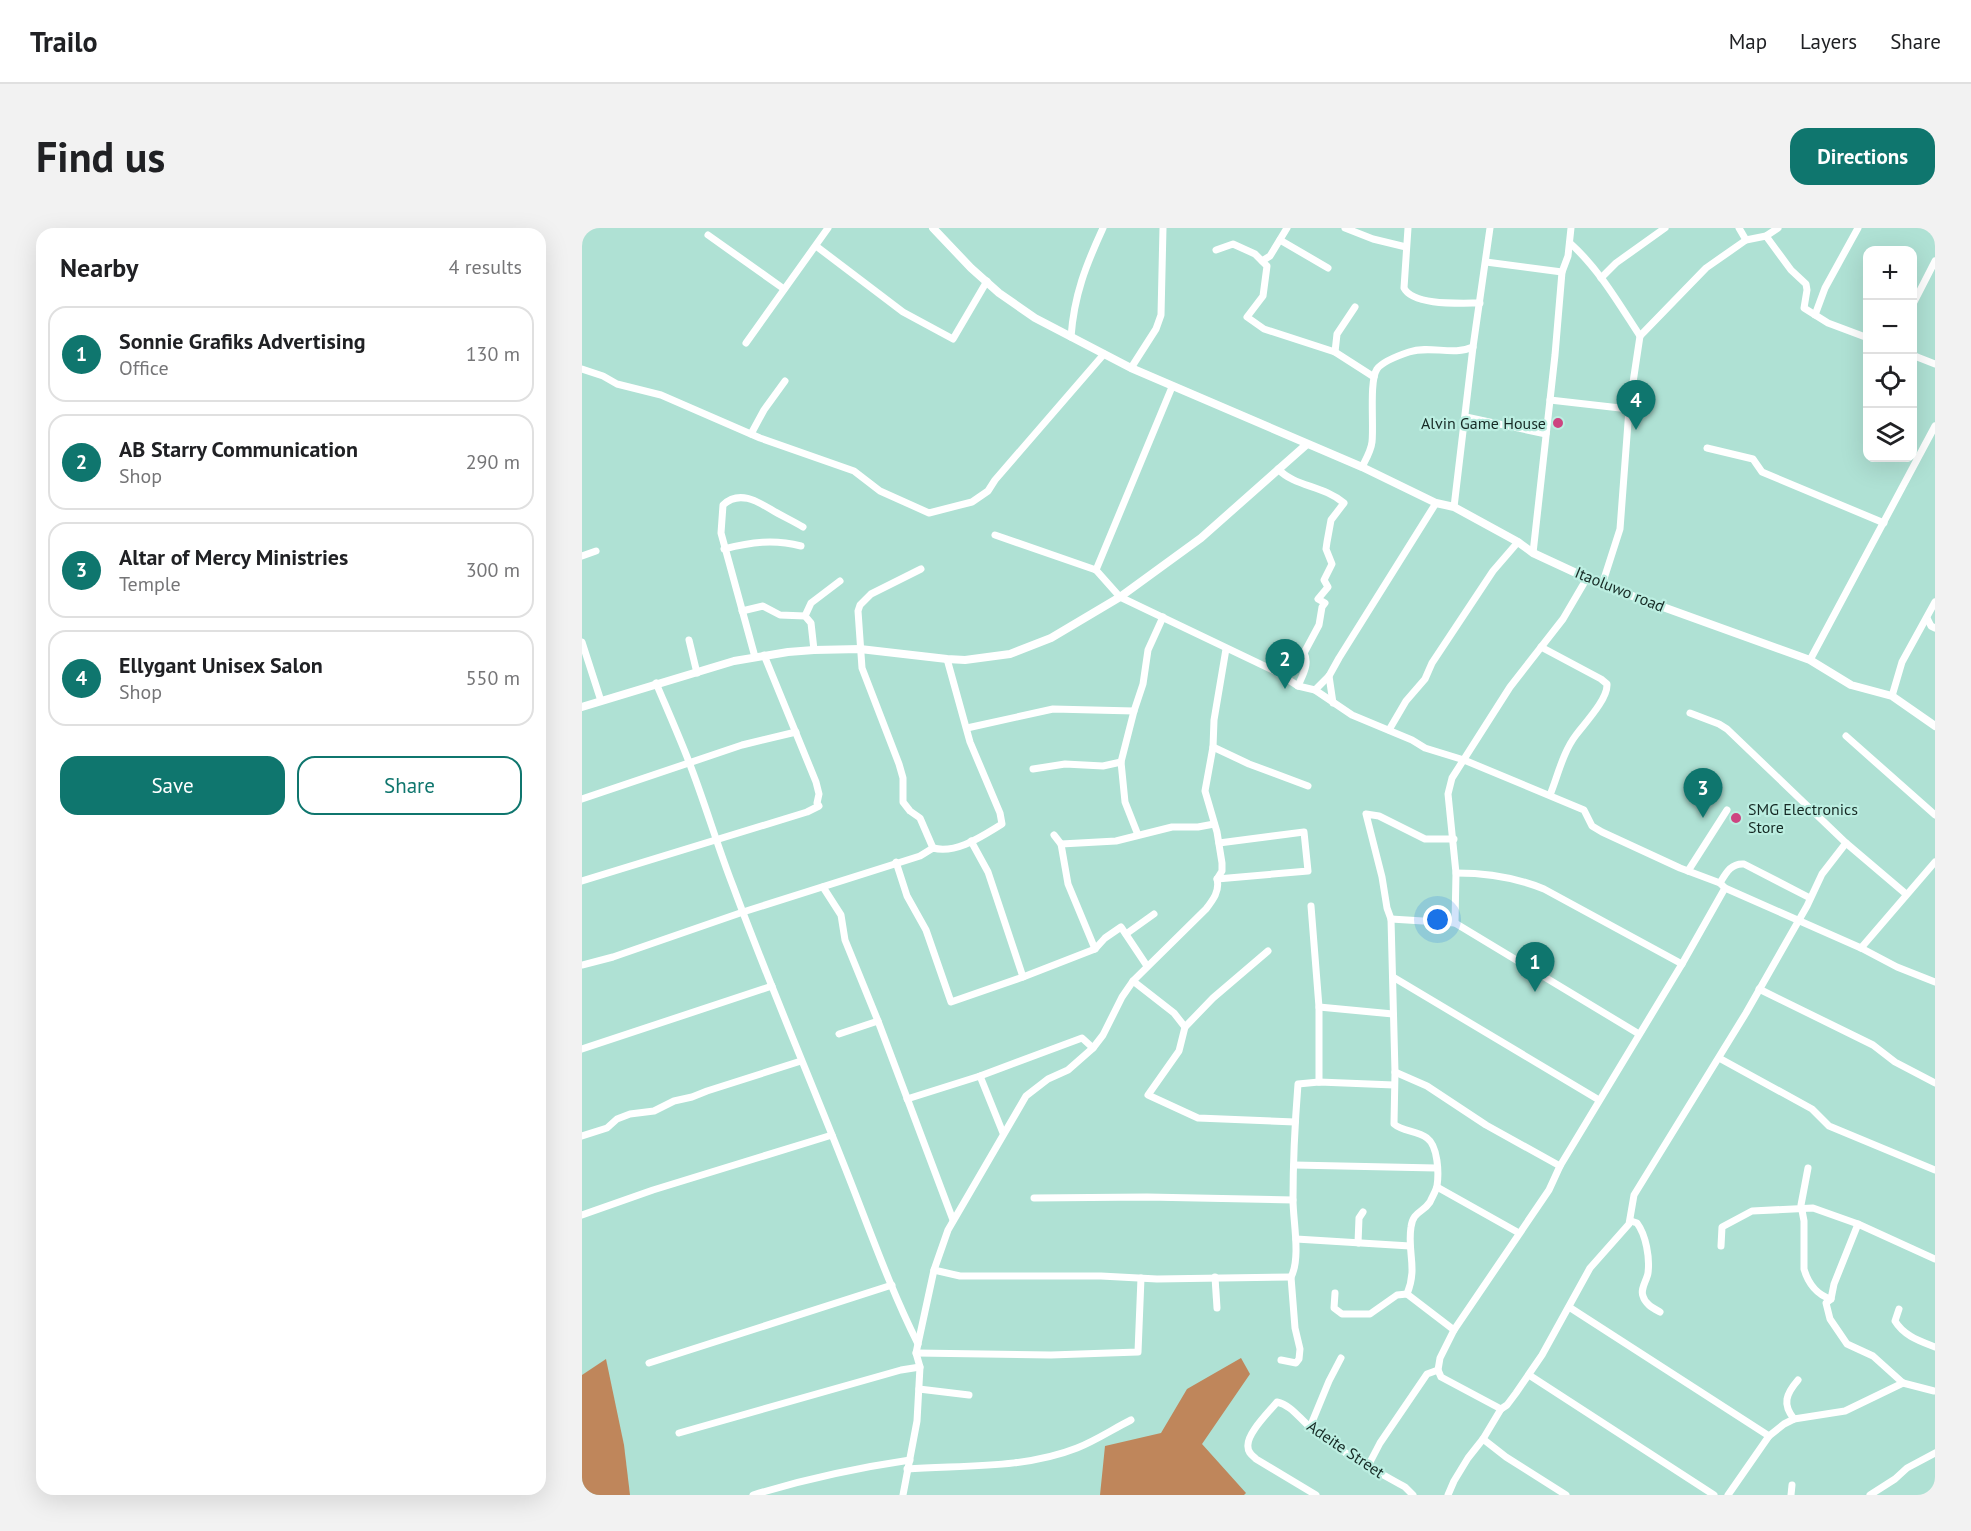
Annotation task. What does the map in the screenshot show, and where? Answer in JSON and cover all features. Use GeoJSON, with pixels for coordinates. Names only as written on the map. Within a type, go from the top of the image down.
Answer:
{"type":"FeatureCollection","features":[{"type":"Feature","properties":{"kind":"street"},"geometry":{"type":"LineString","coordinates":[[747,343],[828,228]]}},
{"type":"Feature","properties":{"kind":"street","name":"Itaoluwo road"},"geometry":{"type":"LineString","coordinates":[[933,228],[987,281],[1035,318],[1131,369],[1362,467],[1436,503],[1454,507],[1518,542],[1533,553],[1602,585],[1810,660],[1851,685],[1892,696],[1935,726]]}},
{"type":"Feature","properties":{"kind":"street"},"geometry":{"type":"LineString","coordinates":[[1071,337],[1083,271],[1103,228]]}},
{"type":"Feature","properties":{"kind":"street"},"geometry":{"type":"LineString","coordinates":[[1131,369],[1156,329],[1161,315],[1163,228]]}},
{"type":"Feature","properties":{"kind":"street"},"geometry":{"type":"LineString","coordinates":[[1262,261],[1270,256],[1287,228]]}},
{"type":"Feature","properties":{"kind":"street"},"geometry":{"type":"LineString","coordinates":[[1345,228],[1372,239],[1406,247]]}},
{"type":"Feature","properties":{"kind":"street"},"geometry":{"type":"LineString","coordinates":[[1408,228],[1404,288],[1407,294],[1413,298],[1449,303],[1480,303]]}},
{"type":"Feature","properties":{"kind":"street"},"geometry":{"type":"LineString","coordinates":[[1454,507],[1490,228]]}},
{"type":"Feature","properties":{"kind":"street"},"geometry":{"type":"LineString","coordinates":[[1533,553],[1562,272],[1568,256],[1571,228]]}},
{"type":"Feature","properties":{"kind":"street"},"geometry":{"type":"LineString","coordinates":[[1601,278],[1616,263],[1665,228]]}},
{"type":"Feature","properties":{"kind":"street"},"geometry":{"type":"LineString","coordinates":[[1739,228],[1746,240]]}},
{"type":"Feature","properties":{"kind":"street"},"geometry":{"type":"LineString","coordinates":[[1602,585],[1620,529],[1629,410],[1640,336],[1706,268],[1746,240],[1766,236],[1778,228]]}},
{"type":"Feature","properties":{"kind":"street"},"geometry":{"type":"LineString","coordinates":[[1815,315],[1825,288],[1858,228]]}},
{"type":"Feature","properties":{"kind":"street"},"geometry":{"type":"LineString","coordinates":[[708,235],[784,289]]}},
{"type":"Feature","properties":{"kind":"street"},"geometry":{"type":"LineString","coordinates":[[1766,236],[1791,270],[1806,284],[1804,308],[1828,323],[1863,336]]}},
{"type":"Feature","properties":{"kind":"street"},"geometry":{"type":"LineString","coordinates":[[1280,240],[1328,268]]}},
{"type":"Feature","properties":{"kind":"street"},"geometry":{"type":"LineString","coordinates":[[1570,243],[1585,256],[1640,336]]}},
{"type":"Feature","properties":{"kind":"street"},"geometry":{"type":"LineString","coordinates":[[1216,250],[1233,244],[1255,254],[1267,266],[1263,296],[1247,317],[1264,329],[1335,352],[1374,377]]}},
{"type":"Feature","properties":{"kind":"street"},"geometry":{"type":"LineString","coordinates":[[816,246],[903,312],[953,339],[987,281]]}},
{"type":"Feature","properties":{"kind":"street"},"geometry":{"type":"LineString","coordinates":[[1915,300],[1935,261]]}},
{"type":"Feature","properties":{"kind":"street"},"geometry":{"type":"LineString","coordinates":[[1486,262],[1562,272]]}},
{"type":"Feature","properties":{"kind":"street"},"geometry":{"type":"LineString","coordinates":[[1335,352],[1337,334],[1355,307]]}},
{"type":"Feature","properties":{"kind":"street"},"geometry":{"type":"LineString","coordinates":[[1362,467],[1372,442],[1374,377],[1378,367],[1410,351],[1424,348],[1464,351],[1473,347]]}},
{"type":"Feature","properties":{"kind":"street"},"geometry":{"type":"LineString","coordinates":[[582,369],[603,376],[617,384],[661,395],[751,434],[854,471],[880,491],[922,511],[932,513],[972,502],[983,496],[1104,354]]}},
{"type":"Feature","properties":{"kind":"street"},"geometry":{"type":"LineString","coordinates":[[1917,357],[1935,364]]}},
{"type":"Feature","properties":{"kind":"street"},"geometry":{"type":"LineString","coordinates":[[751,434],[785,381]]}},
{"type":"Feature","properties":{"kind":"street"},"geometry":{"type":"LineString","coordinates":[[1096,570],[1172,387]]}},
{"type":"Feature","properties":{"kind":"street"},"geometry":{"type":"LineString","coordinates":[[1550,400],[1629,410]]}},
{"type":"Feature","properties":{"kind":"street"},"geometry":{"type":"LineString","coordinates":[[1466,417],[1546,434]]}},
{"type":"Feature","properties":{"kind":"street"},"geometry":{"type":"LineString","coordinates":[[1810,660],[1935,426]]}},
{"type":"Feature","properties":{"kind":"street"},"geometry":{"type":"LineString","coordinates":[[582,707],[656,683],[760,656],[814,650],[860,649],[947,660],[990,657],[1020,651],[1051,638],[1120,597],[1202,538],[1306,445]]}},
{"type":"Feature","properties":{"kind":"street"},"geometry":{"type":"LineString","coordinates":[[1707,448],[1754,459],[1762,472],[1884,523]]}},
{"type":"Feature","properties":{"kind":"street"},"geometry":{"type":"LineString","coordinates":[[1278,469],[1290,479],[1315,486],[1344,503],[1331,520],[1326,547],[1332,564],[1324,580],[1328,587],[1318,598],[1325,603],[1322,607],[1319,625],[1304,653],[1306,662],[1298,686]]}},
{"type":"Feature","properties":{"kind":"street"},"geometry":{"type":"LineString","coordinates":[[582,881],[807,812],[819,806],[816,782],[742,611],[724,549],[721,513],[728,501],[748,497],[803,527]]}},
{"type":"Feature","properties":{"kind":"street"},"geometry":{"type":"LineString","coordinates":[[1316,690],[1329,676],[1436,503]]}},
{"type":"Feature","properties":{"kind":"street"},"geometry":{"type":"LineString","coordinates":[[995,535],[1096,570],[1120,597],[1275,671],[1298,686],[1316,690],[1352,715],[1425,748],[1464,760],[1584,810],[1594,828],[1861,948],[1897,967],[1934,980]]}},
{"type":"Feature","properties":{"kind":"street"},"geometry":{"type":"LineString","coordinates":[[724,549],[765,541],[801,546]]}},
{"type":"Feature","properties":{"kind":"street"},"geometry":{"type":"LineString","coordinates":[[1389,730],[1406,701],[1425,679],[1432,663],[1493,571],[1518,542]]}},
{"type":"Feature","properties":{"kind":"street"},"geometry":{"type":"LineString","coordinates":[[582,556],[596,551]]}},
{"type":"Feature","properties":{"kind":"street"},"geometry":{"type":"LineString","coordinates":[[921,570],[879,590],[860,605],[858,611],[862,668],[903,778],[903,802],[920,818],[933,848]]}},
{"type":"Feature","properties":{"kind":"street"},"geometry":{"type":"LineString","coordinates":[[1455,923],[1456,873],[1448,794],[1452,778],[1510,687],[1563,619],[1587,578]]}},
{"type":"Feature","properties":{"kind":"street"},"geometry":{"type":"LineString","coordinates":[[805,616],[811,603],[840,581]]}},
{"type":"Feature","properties":{"kind":"street"},"geometry":{"type":"LineString","coordinates":[[1892,696],[1902,662],[1935,602]]}},
{"type":"Feature","properties":{"kind":"street"},"geometry":{"type":"LineString","coordinates":[[742,611],[763,606],[780,615],[805,616],[811,623],[814,650]]}},
{"type":"Feature","properties":{"kind":"street"},"geometry":{"type":"LineString","coordinates":[[1138,835],[1125,802],[1121,762],[1143,684],[1148,650],[1162,617]]}},
{"type":"Feature","properties":{"kind":"street"},"geometry":{"type":"LineString","coordinates":[[1927,618],[1931,626],[1935,628]]}},
{"type":"Feature","properties":{"kind":"street"},"geometry":{"type":"LineString","coordinates":[[689,640],[697,673]]}},
{"type":"Feature","properties":{"kind":"street"},"geometry":{"type":"LineString","coordinates":[[582,642],[600,701]]}},
{"type":"Feature","properties":{"kind":"street"},"geometry":{"type":"LineString","coordinates":[[1541,647],[1607,684],[1603,698],[1570,744],[1550,795]]}},
{"type":"Feature","properties":{"kind":"street"},"geometry":{"type":"LineString","coordinates":[[903,1495],[914,1437],[919,1389],[920,1367],[916,1353],[934,1270],[953,1220],[1026,1096],[1048,1079],[1068,1070],[1093,1048],[1103,1035],[1122,997],[1133,981],[1212,902],[1219,887],[1217,879],[1222,871],[1219,843],[1205,791],[1226,649]]}},
{"type":"Feature","properties":{"kind":"street"},"geometry":{"type":"LineString","coordinates":[[582,965],[613,957],[743,912],[920,856],[933,848],[948,849],[971,842],[1002,824],[1000,813],[976,761],[947,660]]}},
{"type":"Feature","properties":{"kind":"street"},"geometry":{"type":"LineString","coordinates":[[1329,676],[1333,703]]}},
{"type":"Feature","properties":{"kind":"street"},"geometry":{"type":"LineString","coordinates":[[656,683],[690,763],[743,912],[801,1061],[886,1275],[918,1344]]}},
{"type":"Feature","properties":{"kind":"street"},"geometry":{"type":"LineString","coordinates":[[967,728],[1053,709],[1134,711]]}},
{"type":"Feature","properties":{"kind":"street"},"geometry":{"type":"LineString","coordinates":[[1690,713],[1727,729],[1846,843],[1906,894]]}},
{"type":"Feature","properties":{"kind":"street"},"geometry":{"type":"LineString","coordinates":[[582,799],[742,745],[796,732]]}},
{"type":"Feature","properties":{"kind":"street"},"geometry":{"type":"LineString","coordinates":[[1846,736],[1935,815]]}},
{"type":"Feature","properties":{"kind":"street"},"geometry":{"type":"LineString","coordinates":[[1213,747],[1248,764],[1308,786]]}},
{"type":"Feature","properties":{"kind":"street"},"geometry":{"type":"LineString","coordinates":[[1033,769],[1065,764],[1103,766],[1121,762]]}},
{"type":"Feature","properties":{"kind":"street"},"geometry":{"type":"LineString","coordinates":[[1688,871],[1726,810]]}},
{"type":"Feature","properties":{"kind":"street"},"geometry":{"type":"LineString","coordinates":[[1407,1294],[1413,1271],[1410,1246],[1413,1219],[1427,1206],[1437,1187],[1437,1156],[1429,1139],[1394,1124],[1394,977],[1391,920],[1366,814],[1379,816],[1425,839],[1454,839]]}},
{"type":"Feature","properties":{"kind":"street"},"geometry":{"type":"LineString","coordinates":[[1061,844],[1116,841],[1172,827],[1198,827],[1214,824]]}},
{"type":"Feature","properties":{"kind":"street"},"geometry":{"type":"LineString","coordinates":[[1217,879],[1308,871],[1304,832],[1219,843]]}},
{"type":"Feature","properties":{"kind":"street"},"geometry":{"type":"LineString","coordinates":[[1054,835],[1061,844],[1068,884],[1095,949]]}},
{"type":"Feature","properties":{"kind":"street"},"geometry":{"type":"LineString","coordinates":[[971,842],[988,872],[1023,977]]}},
{"type":"Feature","properties":{"kind":"street"},"geometry":{"type":"LineString","coordinates":[[1448,1495],[1468,1458],[1483,1439],[1501,1409],[1507,1405],[1529,1376],[1590,1268],[1631,1221],[1634,1195],[1719,1058],[1822,874],[1846,843]]}},
{"type":"Feature","properties":{"kind":"street"},"geometry":{"type":"LineString","coordinates":[[896,862],[907,896],[926,930],[951,1002],[1095,949],[1105,938],[1121,927],[1147,966]]}},
{"type":"Feature","properties":{"kind":"street"},"geometry":{"type":"LineString","coordinates":[[1861,948],[1935,862]]}},
{"type":"Feature","properties":{"kind":"street"},"geometry":{"type":"LineString","coordinates":[[1501,1409],[1441,1377],[1438,1371],[1440,1358],[1454,1330],[1464,1319],[1549,1190],[1560,1166],[1682,964],[1731,867],[1744,864],[1810,897]]}},
{"type":"Feature","properties":{"kind":"street"},"geometry":{"type":"LineString","coordinates":[[1456,873],[1486,873],[1523,880],[1544,889],[1682,964]]}},
{"type":"Feature","properties":{"kind":"street"},"geometry":{"type":"LineString","coordinates":[[823,887],[841,915],[845,940],[953,1220]]}},
{"type":"Feature","properties":{"kind":"street"},"geometry":{"type":"LineString","coordinates":[[1311,906],[1319,1007],[1319,1082]]}},
{"type":"Feature","properties":{"kind":"street"},"geometry":{"type":"LineString","coordinates":[[1126,934],[1154,914]]}},
{"type":"Feature","properties":{"kind":"street"},"geometry":{"type":"LineString","coordinates":[[1391,920],[1455,923],[1639,1034]]}},
{"type":"Feature","properties":{"kind":"street"},"geometry":{"type":"LineString","coordinates":[[1268,951],[1213,998],[1185,1027],[1179,1052],[1148,1095],[1198,1118],[1295,1122]]}},
{"type":"Feature","properties":{"kind":"street"},"geometry":{"type":"LineString","coordinates":[[1394,977],[1599,1100]]}},
{"type":"Feature","properties":{"kind":"street"},"geometry":{"type":"LineString","coordinates":[[1133,981],[1173,1013],[1185,1027]]}},
{"type":"Feature","properties":{"kind":"street"},"geometry":{"type":"LineString","coordinates":[[582,1049],[772,986]]}},
{"type":"Feature","properties":{"kind":"street"},"geometry":{"type":"LineString","coordinates":[[1759,989],[1873,1045],[1895,1062],[1935,1083]]}},
{"type":"Feature","properties":{"kind":"street"},"geometry":{"type":"LineString","coordinates":[[1319,1007],[1393,1014]]}},
{"type":"Feature","properties":{"kind":"street"},"geometry":{"type":"LineString","coordinates":[[839,1034],[878,1021]]}},
{"type":"Feature","properties":{"kind":"street"},"geometry":{"type":"LineString","coordinates":[[907,1099],[980,1076],[1082,1038],[1093,1048]]}},
{"type":"Feature","properties":{"kind":"street"},"geometry":{"type":"LineString","coordinates":[[1719,1058],[1812,1109],[1829,1126],[1935,1170]]}},
{"type":"Feature","properties":{"kind":"street"},"geometry":{"type":"LineString","coordinates":[[582,1136],[607,1128],[617,1119],[630,1114],[654,1111],[674,1101],[801,1061]]}},
{"type":"Feature","properties":{"kind":"street"},"geometry":{"type":"LineString","coordinates":[[1395,1072],[1427,1086],[1486,1125],[1560,1166]]}},
{"type":"Feature","properties":{"kind":"street"},"geometry":{"type":"LineString","coordinates":[[980,1076],[1003,1133]]}},
{"type":"Feature","properties":{"kind":"street"},"geometry":{"type":"LineString","coordinates":[[1281,1360],[1296,1363],[1300,1352],[1295,1328],[1291,1277],[1296,1239],[1293,1200],[1298,1084],[1319,1082],[1394,1085]]}},
{"type":"Feature","properties":{"kind":"street"},"geometry":{"type":"LineString","coordinates":[[582,1214],[832,1136]]}},
{"type":"Feature","properties":{"kind":"street"},"geometry":{"type":"LineString","coordinates":[[1294,1165],[1436,1168]]}},
{"type":"Feature","properties":{"kind":"street"},"geometry":{"type":"LineString","coordinates":[[1808,1168],[1801,1209],[1804,1228],[1805,1274],[1818,1293],[1831,1299]]}},
{"type":"Feature","properties":{"kind":"street"},"geometry":{"type":"LineString","coordinates":[[1437,1187],[1519,1233]]}},
{"type":"Feature","properties":{"kind":"street"},"geometry":{"type":"LineString","coordinates":[[1034,1198],[1147,1197],[1293,1200]]}},
{"type":"Feature","properties":{"kind":"street"},"geometry":{"type":"LineString","coordinates":[[1721,1246],[1722,1227],[1748,1212],[1761,1209],[1816,1208],[1858,1224],[1935,1259]]}},
{"type":"Feature","properties":{"kind":"street"},"geometry":{"type":"LineString","coordinates":[[1358,1243],[1359,1218],[1363,1212]]}},
{"type":"Feature","properties":{"kind":"street"},"geometry":{"type":"LineString","coordinates":[[1631,1221],[1640,1227],[1646,1246],[1649,1269],[1642,1291],[1643,1297],[1648,1304],[1660,1312]]}},
{"type":"Feature","properties":{"kind":"street"},"geometry":{"type":"LineString","coordinates":[[1858,1224],[1834,1284],[1831,1299],[1826,1303],[1830,1319],[1843,1339],[1853,1348],[1873,1356],[1903,1383],[1935,1390]]}},
{"type":"Feature","properties":{"kind":"street"},"geometry":{"type":"LineString","coordinates":[[1296,1239],[1410,1246]]}},
{"type":"Feature","properties":{"kind":"street"},"geometry":{"type":"LineString","coordinates":[[934,1270],[960,1276],[1291,1277]]}},
{"type":"Feature","properties":{"kind":"street"},"geometry":{"type":"LineString","coordinates":[[1215,1277],[1217,1308]]}},
{"type":"Feature","properties":{"kind":"street"},"geometry":{"type":"LineString","coordinates":[[916,1353],[1050,1355],[1138,1352],[1140,1350],[1138,1329],[1141,1278]]}},
{"type":"Feature","properties":{"kind":"street"},"geometry":{"type":"LineString","coordinates":[[650,1363],[892,1285]]}},
{"type":"Feature","properties":{"kind":"street"},"geometry":{"type":"LineString","coordinates":[[1335,1293],[1334,1308],[1339,1313],[1354,1314],[1374,1313],[1397,1295],[1407,1294],[1454,1330]]}},
{"type":"Feature","properties":{"kind":"street"},"geometry":{"type":"LineString","coordinates":[[1569,1306],[1769,1436]]}},
{"type":"Feature","properties":{"kind":"street"},"geometry":{"type":"LineString","coordinates":[[1899,1309],[1895,1322],[1901,1330],[1935,1347]]}},
{"type":"Feature","properties":{"kind":"street"},"geometry":{"type":"LineString","coordinates":[[1310,1427],[1341,1358]]}},
{"type":"Feature","properties":{"kind":"street"},"geometry":{"type":"LineString","coordinates":[[679,1433],[920,1367]]}},
{"type":"Feature","properties":{"kind":"street"},"geometry":{"type":"LineString","coordinates":[[1368,1466],[1380,1443],[1427,1374],[1438,1371]]}},
{"type":"Feature","properties":{"kind":"street"},"geometry":{"type":"LineString","coordinates":[[1529,1376],[1714,1495]]}},
{"type":"Feature","properties":{"kind":"street"},"geometry":{"type":"LineString","coordinates":[[1794,1419],[1787,1409],[1786,1401],[1788,1392],[1798,1380]]}},
{"type":"Feature","properties":{"kind":"street"},"geometry":{"type":"LineString","coordinates":[[1728,1495],[1769,1436],[1794,1419],[1845,1411],[1903,1383]]}},
{"type":"Feature","properties":{"kind":"street"},"geometry":{"type":"LineString","coordinates":[[919,1389],[969,1395]]}},
{"type":"Feature","properties":{"kind":"street","name":"Adeite Street"},"geometry":{"type":"LineString","coordinates":[[1316,1495],[1256,1459],[1249,1452],[1247,1446],[1249,1438],[1264,1417],[1279,1402],[1297,1412],[1310,1427],[1413,1495]]}},
{"type":"Feature","properties":{"kind":"street"},"geometry":{"type":"LineString","coordinates":[[908,1469],[983,1466],[1049,1456],[1077,1448],[1131,1420]]}},
{"type":"Feature","properties":{"kind":"street"},"geometry":{"type":"LineString","coordinates":[[1483,1439],[1506,1457],[1566,1495]]}},
{"type":"Feature","properties":{"kind":"street"},"geometry":{"type":"LineString","coordinates":[[1870,1495],[1895,1479],[1907,1468],[1935,1453]]}},
{"type":"Feature","properties":{"kind":"street"},"geometry":{"type":"LineString","coordinates":[[753,1495],[855,1468],[910,1460]]}},
{"type":"Feature","properties":{"kind":"street"},"geometry":{"type":"LineString","coordinates":[[1791,1495],[1792,1485]]}},
{"type":"Feature","properties":{"kind":"shaded area"},"geometry":{"type":"Polygon","coordinates":[[[1241,1358],[1250,1374],[1202,1444],[1246,1493],[1244,1495],[1100,1495],[1105,1446],[1161,1433],[1187,1389],[1241,1358]]]}},
{"type":"Feature","properties":{"kind":"shaded area"},"geometry":{"type":"Polygon","coordinates":[[[606,1359],[624,1445],[630,1495],[582,1495],[582,1375],[606,1359]]]}},
{"type":"Feature","properties":{"kind":"place","name":"Alvin Game House"},"geometry":{"type":"Point","coordinates":[1558,423]}},
{"type":"Feature","properties":{"kind":"place","name":"Ellygant Unisex Salon"},"geometry":{"type":"Point","coordinates":[1636,430]}},
{"type":"Feature","properties":{"kind":"place","name":"AB Starry Communication"},"geometry":{"type":"Point","coordinates":[1285,689]}},
{"type":"Feature","properties":{"kind":"place","name":"Altar of Mercy Ministries"},"geometry":{"type":"Point","coordinates":[1703,818]}},
{"type":"Feature","properties":{"kind":"place","name":"SMG Electronics Store"},"geometry":{"type":"Point","coordinates":[1736,818]}},
{"type":"Feature","properties":{"kind":"place","name":"Sonnie Grafiks Advertising"},"geometry":{"type":"Point","coordinates":[1535,992]}}]}
